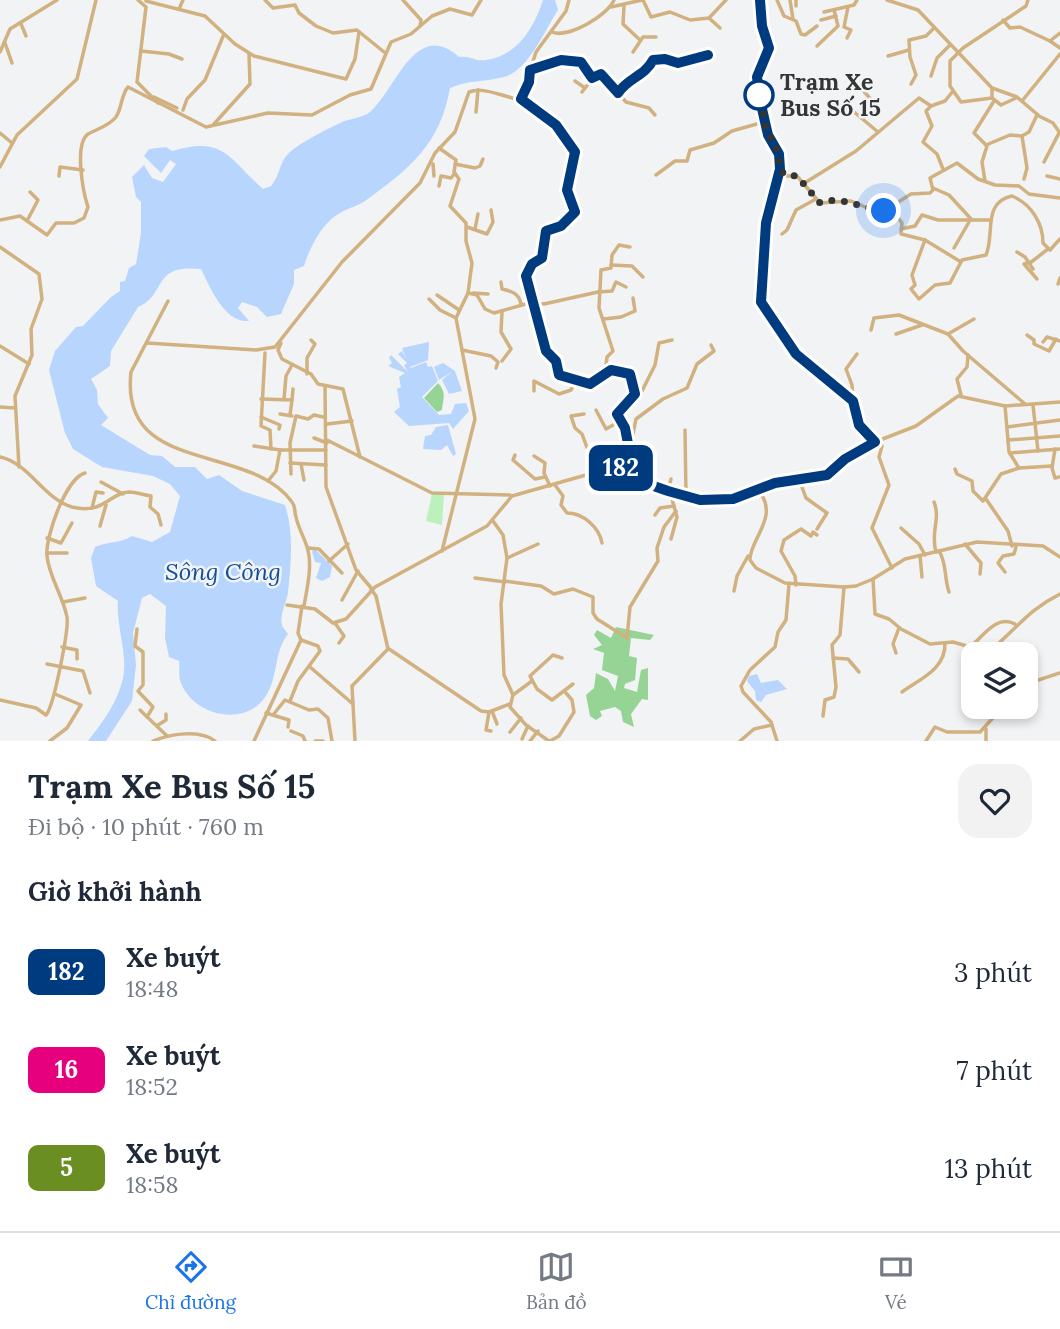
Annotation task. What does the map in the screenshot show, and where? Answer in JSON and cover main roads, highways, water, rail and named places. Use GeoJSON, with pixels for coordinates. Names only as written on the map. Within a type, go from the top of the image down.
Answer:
{"type":"FeatureCollection","features":[{"type":"Feature","properties":{"kind":"water","name":"Sông Công"},"geometry":{"type":"Polygon","coordinates":[[[543,0],[555,0],[558,10],[521,67],[504,77],[450,88],[439,125],[421,154],[381,189],[362,203],[334,217],[322,229],[304,266],[294,270],[294,284],[281,314],[267,317],[257,307],[242,302],[238,308],[249,321],[240,320],[219,303],[201,269],[174,271],[147,302],[138,307],[111,351],[110,366],[91,379],[97,390],[98,404],[108,418],[101,425],[150,455],[162,456],[175,467],[195,467],[207,479],[219,475],[242,491],[285,505],[291,548],[288,592],[281,621],[288,634],[280,649],[272,684],[263,700],[242,713],[230,715],[206,709],[196,703],[181,683],[179,661],[169,657],[165,638],[166,606],[150,594],[142,598],[133,633],[136,665],[132,701],[106,741],[88,741],[113,704],[121,687],[124,669],[118,601],[96,586],[91,558],[95,547],[132,536],[152,542],[170,532],[180,496],[170,484],[153,476],[102,467],[73,449],[65,433],[49,370],[55,351],[76,327],[83,326],[120,291],[120,282],[125,281],[129,268],[136,264],[141,233],[141,202],[136,197],[132,177],[144,165],[152,178],[163,182],[176,164],[170,160],[161,173],[144,156],[149,149],[166,147],[172,151],[204,146],[215,148],[225,153],[263,189],[271,186],[289,153],[328,129],[370,112],[418,51],[430,46],[444,47],[459,57],[482,60],[507,53],[523,39],[535,21],[543,0]]]}},
{"type":"Feature","properties":{"kind":"water"},"geometry":{"type":"Polygon","coordinates":[[[429,342],[428,360],[410,367],[426,362],[428,367],[432,366],[438,381],[422,397],[439,415],[451,414],[455,404],[466,403],[469,411],[453,429],[449,423],[409,426],[394,412],[400,407],[397,389],[401,387],[399,377],[405,373],[388,366],[392,363],[389,358],[391,355],[408,372],[404,365],[407,363],[398,354],[402,351],[406,358],[402,348],[429,342]]]}},
{"type":"Feature","properties":{"kind":"water"},"geometry":{"type":"Polygon","coordinates":[[[443,363],[455,371],[462,391],[449,394],[442,380],[452,372],[439,380],[434,367],[443,363]]]}},
{"type":"Feature","properties":{"kind":"water"},"geometry":{"type":"Polygon","coordinates":[[[448,425],[456,454],[453,456],[447,445],[441,450],[423,449],[425,436],[431,435],[436,427],[448,425]]]}},
{"type":"Feature","properties":{"kind":"water"},"geometry":{"type":"Polygon","coordinates":[[[314,548],[332,566],[330,577],[322,581],[316,578],[321,563],[315,562],[312,552],[314,548]]]}},
{"type":"Feature","properties":{"kind":"water"},"geometry":{"type":"Polygon","coordinates":[[[757,674],[761,683],[778,680],[787,689],[766,695],[761,702],[756,700],[755,691],[747,681],[749,676],[757,674]]]}},
{"type":"Feature","properties":{"kind":"place","name":"Trạm Xe Bus Số 15"},"geometry":{"type":"Point","coordinates":[759,95]}}]}
